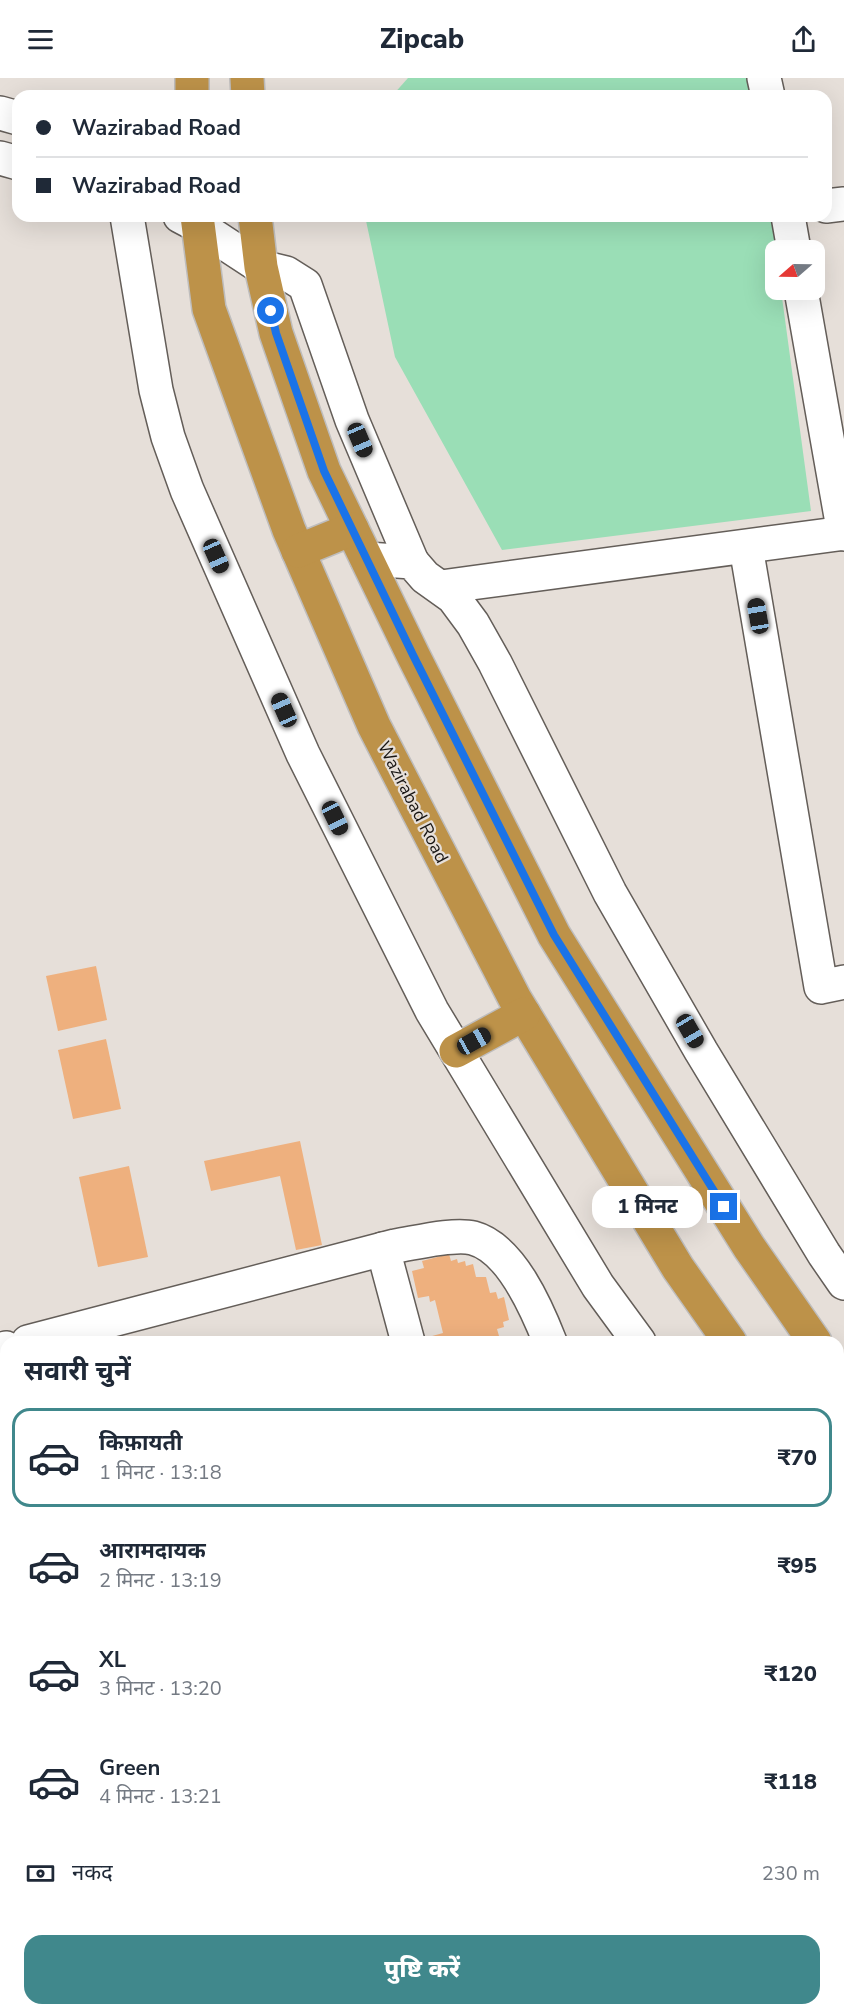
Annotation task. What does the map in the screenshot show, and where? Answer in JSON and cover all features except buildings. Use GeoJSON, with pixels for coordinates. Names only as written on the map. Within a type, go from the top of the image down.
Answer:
{"type":"FeatureCollection","features":[{"type":"Feature","properties":{"kind":"highway","name":"Wazirabad Road"},"geometry":{"type":"LineString","coordinates":[[193,222],[209,309],[298,551],[374,726],[524,1014],[678,1268],[726,1336]]}},
{"type":"Feature","properties":{"kind":"highway"},"geometry":{"type":"LineString","coordinates":[[256,222],[261,267],[276,333],[324,471],[413,655],[554,935],[749,1247],[811,1336]]}},
{"type":"Feature","properties":{"kind":"highway"},"geometry":{"type":"LineString","coordinates":[[298,551],[352,529]]}},
{"type":"Feature","properties":{"kind":"highway"},"geometry":{"type":"LineString","coordinates":[[456,1051],[524,1014]]}},
{"type":"Feature","properties":{"kind":"street"},"geometry":{"type":"LineString","coordinates":[[127,222],[156,390],[168,437],[187,490],[303,754],[432,1011],[598,1286],[635,1336]]}},
{"type":"Feature","properties":{"kind":"street"},"geometry":{"type":"LineString","coordinates":[[196,222],[261,267],[286,273],[305,285],[352,420],[412,562],[463,608],[474,624],[610,893],[701,1051],[824,1254],[844,1283]]}},
{"type":"Feature","properties":{"kind":"street"},"geometry":{"type":"LineString","coordinates":[[789,222],[792,240]]}},
{"type":"Feature","properties":{"kind":"street"},"geometry":{"type":"LineString","coordinates":[[441,587],[844,534],[803,300]]}},
{"type":"Feature","properties":{"kind":"street"},"geometry":{"type":"LineString","coordinates":[[746,547],[821,987],[844,982]]}},
{"type":"Feature","properties":{"kind":"street"},"geometry":{"type":"LineString","coordinates":[[367,559],[412,562]]}},
{"type":"Feature","properties":{"kind":"street"},"geometry":{"type":"LineString","coordinates":[[75,1336],[138,1328],[382,1249],[456,1237],[473,1238],[494,1249],[524,1285],[548,1336]]}},
{"type":"Feature","properties":{"kind":"street"},"geometry":{"type":"LineString","coordinates":[[382,1249],[406,1336]]}},
{"type":"Feature","properties":{"kind":"green space"},"geometry":{"type":"Polygon","coordinates":[[[408,78],[752,78],[754,90],[397,90],[408,78]]]}},
{"type":"Feature","properties":{"kind":"green space"},"geometry":{"type":"Polygon","coordinates":[[[366,222],[772,222],[775,240],[765,240],[765,300],[782,300],[811,511],[502,550],[395,357],[366,222]]]}},
{"type":"Feature","properties":{"kind":"route"},"geometry":{"type":"LineString","coordinates":[[271,311],[276,333],[324,471],[413,655],[554,935],[724,1207]]}}]}
